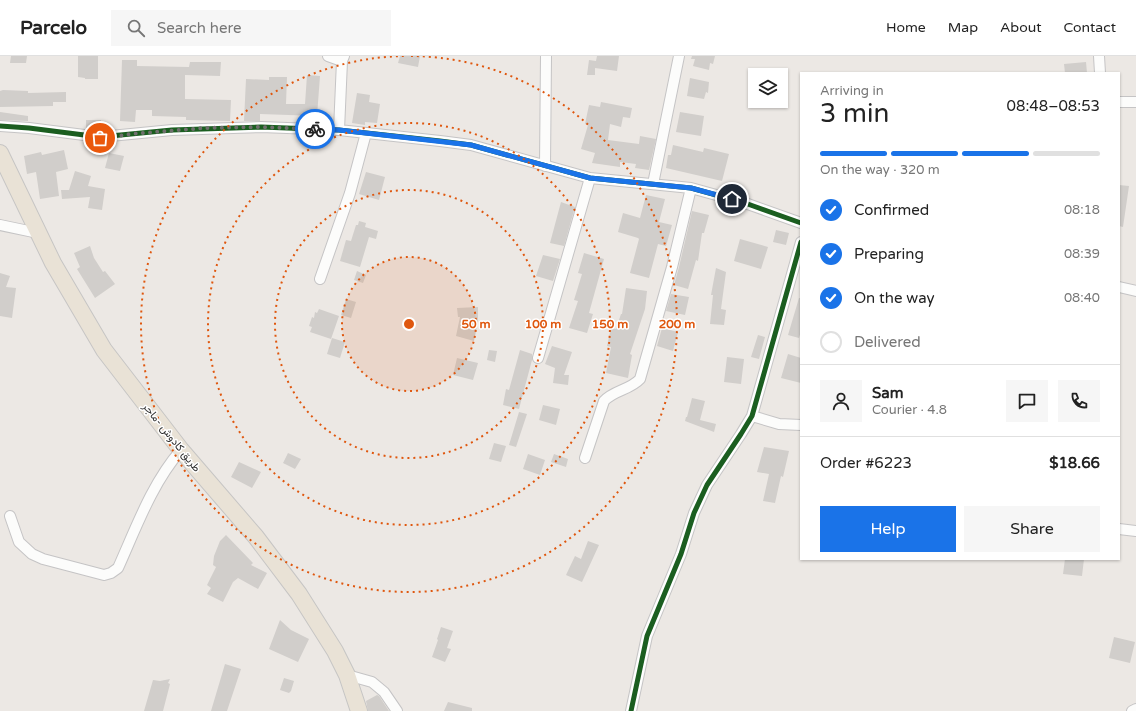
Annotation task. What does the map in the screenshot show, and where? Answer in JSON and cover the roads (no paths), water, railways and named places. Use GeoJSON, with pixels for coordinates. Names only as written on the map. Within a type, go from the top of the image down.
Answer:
{"type":"FeatureCollection","features":[{"type":"Feature","properties":{"kind":"highway","name":"طريق كادوش -ماجر"},"geometry":{"type":"LineString","coordinates":[[0,153],[53,264],[104,350],[181,450],[256,537],[299,594],[335,651],[347,675],[359,711]]}},
{"type":"Feature","properties":{"kind":"street"},"geometry":{"type":"LineString","coordinates":[[328,56],[343,59],[339,130]]}},
{"type":"Feature","properties":{"kind":"street"},"geometry":{"type":"LineString","coordinates":[[545,166],[546,56]]}},
{"type":"Feature","properties":{"kind":"street"},"geometry":{"type":"LineString","coordinates":[[653,184],[679,56]]}},
{"type":"Feature","properties":{"kind":"street"},"geometry":{"type":"LineString","coordinates":[[1099,56],[1100,72]]}},
{"type":"Feature","properties":{"kind":"street"},"geometry":{"type":"LineString","coordinates":[[1120,102],[1136,102]]}},
{"type":"Feature","properties":{"kind":"street"},"geometry":{"type":"LineString","coordinates":[[0,126],[29,128],[100,138],[204,128],[261,127],[339,130],[471,145],[590,178],[691,188],[746,203],[800,223]]}},
{"type":"Feature","properties":{"kind":"street"},"geometry":{"type":"LineString","coordinates":[[320,279],[350,193],[366,133]]}},
{"type":"Feature","properties":{"kind":"street"},"geometry":{"type":"LineString","coordinates":[[538,358],[590,178]]}},
{"type":"Feature","properties":{"kind":"street"},"geometry":{"type":"LineString","coordinates":[[585,458],[604,401],[609,396],[634,386],[640,380],[672,267],[691,188]]}},
{"type":"Feature","properties":{"kind":"street"},"geometry":{"type":"LineString","coordinates":[[0,225],[38,233]]}},
{"type":"Feature","properties":{"kind":"street"},"geometry":{"type":"LineString","coordinates":[[631,711],[648,636],[681,554],[694,513],[707,485],[752,416],[800,246]]}},
{"type":"Feature","properties":{"kind":"street"},"geometry":{"type":"LineString","coordinates":[[1120,287],[1136,291]]}},
{"type":"Feature","properties":{"kind":"street"},"geometry":{"type":"LineString","coordinates":[[752,416],[779,424],[800,425]]}},
{"type":"Feature","properties":{"kind":"street"},"geometry":{"type":"LineString","coordinates":[[10,516],[19,542],[32,554],[43,559],[104,575],[112,573],[118,568],[156,485],[170,463],[181,450]]}},
{"type":"Feature","properties":{"kind":"street"},"geometry":{"type":"LineString","coordinates":[[1120,529],[1136,531]]}},
{"type":"Feature","properties":{"kind":"street"},"geometry":{"type":"LineString","coordinates":[[347,675],[372,682],[384,692],[397,711]]}},
{"type":"Feature","properties":{"kind":"street"},"geometry":{"type":"LineString","coordinates":[[1132,711],[1136,709]]}}]}
